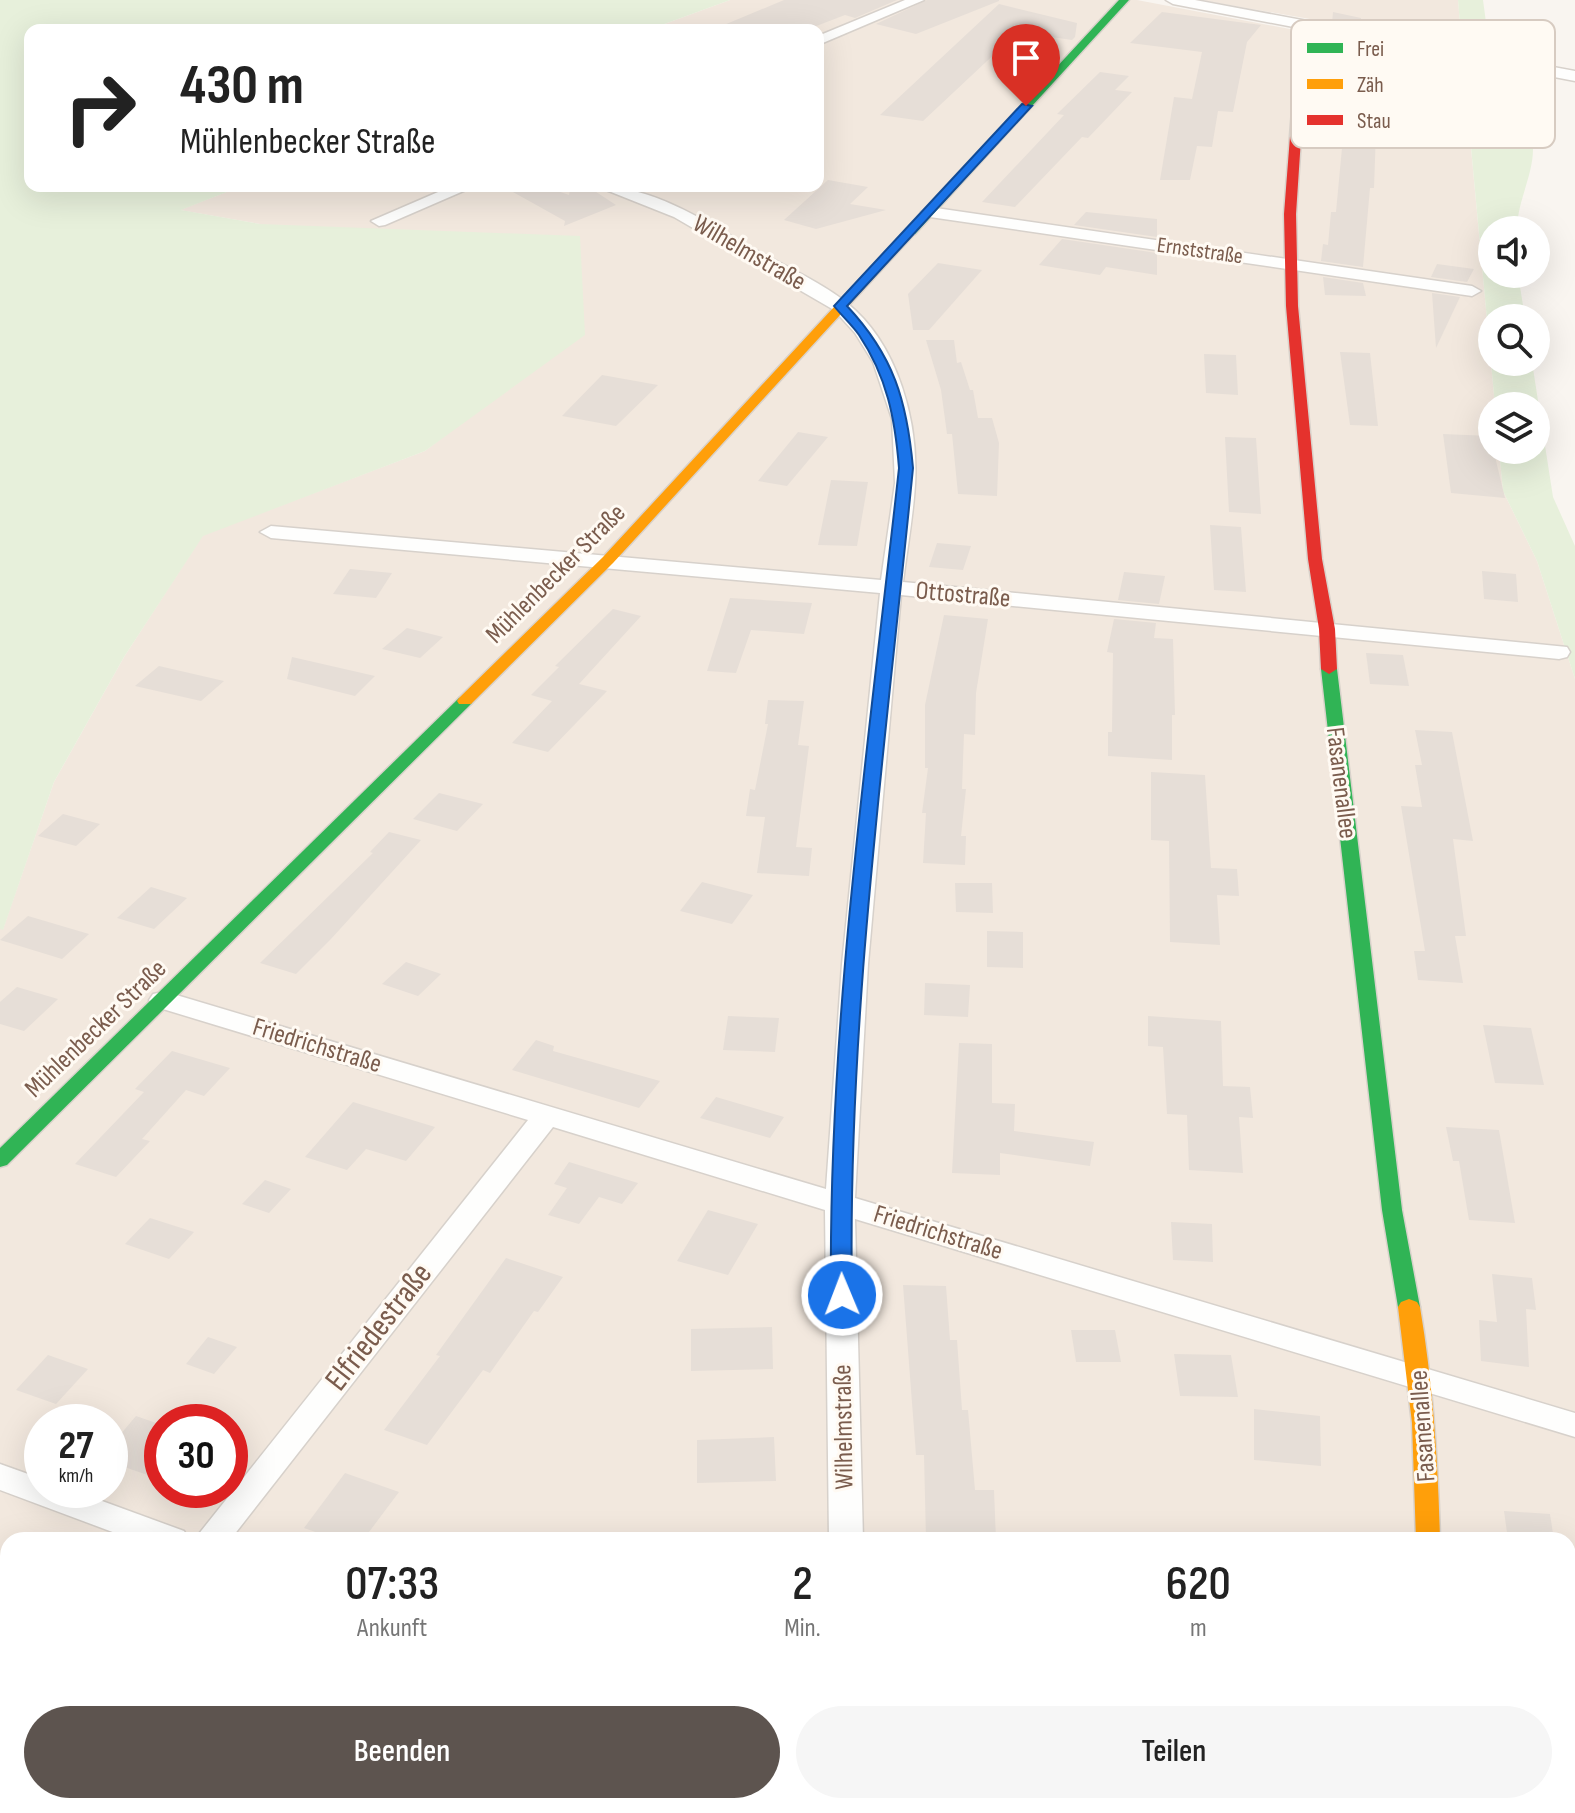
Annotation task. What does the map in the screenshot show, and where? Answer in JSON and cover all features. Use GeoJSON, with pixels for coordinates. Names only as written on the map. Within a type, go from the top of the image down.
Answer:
{"type":"FeatureCollection","features":[{"type":"Feature","properties":{"kind":"street"},"geometry":{"type":"LineString","coordinates":[[824,39],[917,0]]}},
{"type":"Feature","properties":{"kind":"street","name":"Mühlenbecker Straße"},"geometry":{"type":"LineString","coordinates":[[0,1160],[608,560],[1124,0]]}},
{"type":"Feature","properties":{"kind":"street"},"geometry":{"type":"LineString","coordinates":[[1173,0],[1291,22]]}},
{"type":"Feature","properties":{"kind":"street"},"geometry":{"type":"LineString","coordinates":[[1555,72],[1575,76]]}},
{"type":"Feature","properties":{"kind":"street","name":"Fasanenallee"},"geometry":{"type":"LineString","coordinates":[[1295,148],[1291,265],[1293,321],[1315,559],[1327,629],[1331,706],[1392,1210],[1422,1377],[1427,1432],[1428,1532]]}},
{"type":"Feature","properties":{"kind":"street"},"geometry":{"type":"LineString","coordinates":[[379,221],[452,192]]}},
{"type":"Feature","properties":{"kind":"street","name":"Wilhelmstraße"},"geometry":{"type":"LineString","coordinates":[[621,192],[680,213],[840,306],[863,330],[882,362],[902,419],[906,468],[891,589],[855,964],[840,1204],[846,1532]]}},
{"type":"Feature","properties":{"kind":"street","name":"Ernststraße"},"geometry":{"type":"LineString","coordinates":[[929,212],[1472,291]]}},
{"type":"Feature","properties":{"kind":"street","name":"Ottostraße"},"geometry":{"type":"LineString","coordinates":[[271,532],[608,560],[1559,652]]}},
{"type":"Feature","properties":{"kind":"street","name":"Friedrichstraße"},"geometry":{"type":"LineString","coordinates":[[163,1000],[1575,1425]]}},
{"type":"Feature","properties":{"kind":"street","name":"Elfriedestraße"},"geometry":{"type":"LineString","coordinates":[[217,1532],[547,1115]]}},
{"type":"Feature","properties":{"kind":"street"},"geometry":{"type":"LineString","coordinates":[[0,1477],[150,1532]]}},
{"type":"Feature","properties":{"kind":"shaded area"},"geometry":{"type":"Polygon","coordinates":[[[730,0],[1137,0],[1291,29],[1291,148],[1471,148],[1478,223],[1478,288],[1484,288],[1486,304],[1478,304],[1478,376],[1492,376],[1494,392],[1478,392],[1478,464],[1500,464],[1503,491],[1537,561],[1575,679],[1575,1532],[0,1532],[0,929],[3,929],[54,782],[124,657],[203,535],[425,451],[447,434],[260,224],[180,210],[226,192],[824,192],[824,24],[664,24],[730,0]]]}},
{"type":"Feature","properties":{"kind":"shaded area"},"geometry":{"type":"Polygon","coordinates":[[[1201,0],[1458,0],[1460,20],[1316,20],[1201,0]]]}},
{"type":"Feature","properties":{"kind":"green space"},"geometry":{"type":"Polygon","coordinates":[[[0,0],[730,0],[664,24],[24,24],[24,192],[227,192],[181,210],[260,224],[580,236],[585,335],[425,451],[203,536],[124,657],[54,782],[3,930],[0,929],[0,0]]]}},
{"type":"Feature","properties":{"kind":"green space"},"geometry":{"type":"Polygon","coordinates":[[[1458,0],[1483,0],[1486,20],[1460,20],[1458,0]]]}},
{"type":"Feature","properties":{"kind":"green space"},"geometry":{"type":"Polygon","coordinates":[[[1471,148],[1533,148],[1519,216],[1478,216],[1478,223],[1471,148]]]}},
{"type":"Feature","properties":{"kind":"green space"},"geometry":{"type":"Polygon","coordinates":[[[1484,288],[1520,288],[1523,304],[1486,304],[1484,288]]]}},
{"type":"Feature","properties":{"kind":"green space"},"geometry":{"type":"Polygon","coordinates":[[[1492,376],[1534,376],[1537,392],[1494,392],[1492,376]]]}},
{"type":"Feature","properties":{"kind":"green space"},"geometry":{"type":"Polygon","coordinates":[[[1500,464],[1548,464],[1553,497],[1575,546],[1575,679],[1537,561],[1503,491],[1500,464]]]}},
{"type":"Feature","properties":{"kind":"building"},"geometry":{"type":"Polygon","coordinates":[[[784,0],[897,0],[855,18],[845,15],[822,24],[726,24],[784,0]]]}},
{"type":"Feature","properties":{"kind":"building"},"geometry":{"type":"Polygon","coordinates":[[[927,0],[999,1],[916,34],[876,24],[927,0]]]}},
{"type":"Feature","properties":{"kind":"building"},"geometry":{"type":"Polygon","coordinates":[[[999,4],[1077,23],[1075,37],[1072,40],[1018,32],[923,121],[880,115],[999,4]]]}},
{"type":"Feature","properties":{"kind":"building"},"geometry":{"type":"Polygon","coordinates":[[[1162,12],[1261,25],[1247,42],[1233,112],[1218,111],[1212,147],[1197,146],[1190,180],[1160,180],[1174,97],[1192,99],[1202,52],[1130,43],[1162,12]]]}},
{"type":"Feature","properties":{"kind":"building"},"geometry":{"type":"Polygon","coordinates":[[[1333,12],[1361,18],[1361,20],[1332,20],[1333,12]]]}},
{"type":"Feature","properties":{"kind":"building"},"geometry":{"type":"Polygon","coordinates":[[[1100,72],[1129,76],[1115,90],[1132,92],[1088,138],[1082,137],[1015,207],[982,202],[1064,115],[1057,114],[1100,72]]]}},
{"type":"Feature","properties":{"kind":"building"},"geometry":{"type":"Polygon","coordinates":[[[1342,148],[1375,148],[1374,188],[1370,188],[1363,267],[1321,261],[1323,244],[1328,245],[1331,212],[1336,212],[1342,148]]]}},
{"type":"Feature","properties":{"kind":"building"},"geometry":{"type":"Polygon","coordinates":[[[828,180],[868,187],[850,204],[886,210],[816,229],[784,220],[815,192],[824,192],[824,184],[828,180]]]}},
{"type":"Feature","properties":{"kind":"building"},"geometry":{"type":"Polygon","coordinates":[[[513,192],[560,192],[569,195],[570,192],[596,192],[616,205],[564,226],[565,221],[513,192]]]}},
{"type":"Feature","properties":{"kind":"building"},"geometry":{"type":"Polygon","coordinates":[[[1086,212],[1157,219],[1157,237],[1074,225],[1086,212]]]}},
{"type":"Feature","properties":{"kind":"building"},"geometry":{"type":"Polygon","coordinates":[[[1062,239],[1157,253],[1157,275],[1106,267],[1100,275],[1039,265],[1062,239]]]}},
{"type":"Feature","properties":{"kind":"building"},"geometry":{"type":"Polygon","coordinates":[[[938,263],[982,270],[929,330],[913,330],[908,294],[938,263]]]}},
{"type":"Feature","properties":{"kind":"building"},"geometry":{"type":"Polygon","coordinates":[[[1437,264],[1474,269],[1467,282],[1431,277],[1437,264]]]}},
{"type":"Feature","properties":{"kind":"building"},"geometry":{"type":"Polygon","coordinates":[[[1323,277],[1363,283],[1366,296],[1325,295],[1323,277]]]}},
{"type":"Feature","properties":{"kind":"building"},"geometry":{"type":"Polygon","coordinates":[[[1432,293],[1460,297],[1436,348],[1432,293]]]}},
{"type":"Feature","properties":{"kind":"building"},"geometry":{"type":"Polygon","coordinates":[[[926,340],[954,340],[957,363],[961,362],[970,390],[973,390],[978,418],[992,418],[999,443],[997,496],[958,494],[952,434],[947,434],[941,390],[926,340]]]}},
{"type":"Feature","properties":{"kind":"building"},"geometry":{"type":"Polygon","coordinates":[[[1340,352],[1370,353],[1378,426],[1350,425],[1340,352]]]}},
{"type":"Feature","properties":{"kind":"building"},"geometry":{"type":"Polygon","coordinates":[[[1204,354],[1236,355],[1238,395],[1206,393],[1204,354]]]}},
{"type":"Feature","properties":{"kind":"building"},"geometry":{"type":"Polygon","coordinates":[[[602,375],[658,385],[616,426],[562,416],[602,375]]]}},
{"type":"Feature","properties":{"kind":"building"},"geometry":{"type":"Polygon","coordinates":[[[798,432],[828,437],[787,486],[758,481],[798,432]]]}},
{"type":"Feature","properties":{"kind":"building"},"geometry":{"type":"Polygon","coordinates":[[[1443,434],[1478,435],[1478,464],[1497,464],[1505,498],[1451,493],[1443,434]]]}},
{"type":"Feature","properties":{"kind":"building"},"geometry":{"type":"Polygon","coordinates":[[[1225,437],[1256,438],[1261,514],[1229,512],[1225,437]]]}},
{"type":"Feature","properties":{"kind":"building"},"geometry":{"type":"Polygon","coordinates":[[[831,480],[868,482],[857,546],[818,545],[831,480]]]}},
{"type":"Feature","properties":{"kind":"building"},"geometry":{"type":"Polygon","coordinates":[[[1210,525],[1241,527],[1246,592],[1214,590],[1210,525]]]}},
{"type":"Feature","properties":{"kind":"building"},"geometry":{"type":"Polygon","coordinates":[[[937,543],[971,546],[963,570],[929,567],[937,543]]]}},
{"type":"Feature","properties":{"kind":"building"},"geometry":{"type":"Polygon","coordinates":[[[350,569],[392,573],[376,598],[333,594],[350,569]]]}},
{"type":"Feature","properties":{"kind":"building"},"geometry":{"type":"Polygon","coordinates":[[[1482,571],[1516,574],[1518,602],[1484,599],[1482,571]]]}},
{"type":"Feature","properties":{"kind":"building"},"geometry":{"type":"Polygon","coordinates":[[[1124,572],[1165,576],[1159,604],[1118,600],[1124,572]]]}},
{"type":"Feature","properties":{"kind":"building"},"geometry":{"type":"Polygon","coordinates":[[[730,598],[812,603],[804,634],[751,630],[736,673],[707,671],[730,598]]]}},
{"type":"Feature","properties":{"kind":"building"},"geometry":{"type":"Polygon","coordinates":[[[613,609],[641,616],[579,684],[607,691],[548,752],[512,743],[552,701],[531,695],[559,667],[555,666],[613,609]]]}},
{"type":"Feature","properties":{"kind":"building"},"geometry":{"type":"Polygon","coordinates":[[[944,615],[988,619],[976,693],[975,735],[964,734],[962,789],[966,789],[961,836],[966,836],[965,865],[923,863],[926,813],[922,813],[928,768],[925,768],[925,705],[944,615]]]}},
{"type":"Feature","properties":{"kind":"building"},"geometry":{"type":"Polygon","coordinates":[[[1114,619],[1156,623],[1154,638],[1173,639],[1175,715],[1172,715],[1172,760],[1108,756],[1108,732],[1112,732],[1113,653],[1107,652],[1114,619]]]}},
{"type":"Feature","properties":{"kind":"building"},"geometry":{"type":"Polygon","coordinates":[[[407,628],[443,637],[420,658],[382,649],[407,628]]]}},
{"type":"Feature","properties":{"kind":"building"},"geometry":{"type":"Polygon","coordinates":[[[1366,653],[1403,655],[1409,686],[1370,684],[1366,653]]]}},
{"type":"Feature","properties":{"kind":"building"},"geometry":{"type":"Polygon","coordinates":[[[292,657],[375,676],[355,696],[287,679],[292,657]]]}},
{"type":"Feature","properties":{"kind":"building"},"geometry":{"type":"Polygon","coordinates":[[[159,666],[224,681],[201,701],[135,686],[159,666]]]}},
{"type":"Feature","properties":{"kind":"building"},"geometry":{"type":"Polygon","coordinates":[[[768,700],[804,701],[798,745],[809,746],[796,847],[812,848],[809,876],[757,873],[765,817],[746,816],[750,789],[755,790],[768,724],[765,724],[768,700]]]}},
{"type":"Feature","properties":{"kind":"building"},"geometry":{"type":"Polygon","coordinates":[[[1415,730],[1452,732],[1473,841],[1453,839],[1466,936],[1455,936],[1463,983],[1418,980],[1414,951],[1425,951],[1401,806],[1422,807],[1415,765],[1422,765],[1415,730]]]}},
{"type":"Feature","properties":{"kind":"building"},"geometry":{"type":"Polygon","coordinates":[[[1151,772],[1205,775],[1211,868],[1237,869],[1239,896],[1217,895],[1220,945],[1170,942],[1169,841],[1151,840],[1151,772]]]}},
{"type":"Feature","properties":{"kind":"building"},"geometry":{"type":"Polygon","coordinates":[[[439,793],[483,804],[457,831],[413,819],[439,793]]]}},
{"type":"Feature","properties":{"kind":"building"},"geometry":{"type":"Polygon","coordinates":[[[63,814],[100,824],[76,846],[38,836],[63,814]]]}},
{"type":"Feature","properties":{"kind":"building"},"geometry":{"type":"Polygon","coordinates":[[[389,832],[421,840],[330,940],[296,974],[260,963],[373,853],[370,852],[389,832]]]}},
{"type":"Feature","properties":{"kind":"building"},"geometry":{"type":"Polygon","coordinates":[[[702,882],[753,895],[732,924],[680,911],[702,882]]]}},
{"type":"Feature","properties":{"kind":"building"},"geometry":{"type":"Polygon","coordinates":[[[955,883],[992,883],[993,913],[956,912],[955,883]]]}},
{"type":"Feature","properties":{"kind":"building"},"geometry":{"type":"Polygon","coordinates":[[[151,887],[187,898],[154,929],[117,918],[151,887]]]}},
{"type":"Feature","properties":{"kind":"building"},"geometry":{"type":"Polygon","coordinates":[[[28,916],[89,934],[62,959],[0,940],[28,916]]]}},
{"type":"Feature","properties":{"kind":"building"},"geometry":{"type":"Polygon","coordinates":[[[987,931],[1023,932],[1023,968],[987,967],[987,931]]]}},
{"type":"Feature","properties":{"kind":"building"},"geometry":{"type":"Polygon","coordinates":[[[406,962],[441,974],[418,996],[382,984],[406,962]]]}},
{"type":"Feature","properties":{"kind":"building"},"geometry":{"type":"Polygon","coordinates":[[[925,983],[970,985],[968,1017],[924,1015],[925,983]]]}},
{"type":"Feature","properties":{"kind":"building"},"geometry":{"type":"Polygon","coordinates":[[[17,987],[58,999],[24,1031],[0,1024],[0,1002],[17,987]]]}},
{"type":"Feature","properties":{"kind":"building"},"geometry":{"type":"Polygon","coordinates":[[[728,1016],[779,1018],[775,1052],[723,1050],[728,1016]]]}},
{"type":"Feature","properties":{"kind":"building"},"geometry":{"type":"Polygon","coordinates":[[[1148,1016],[1221,1021],[1223,1086],[1250,1087],[1253,1118],[1239,1117],[1243,1173],[1189,1170],[1187,1115],[1167,1114],[1163,1047],[1148,1046],[1148,1016]]]}},
{"type":"Feature","properties":{"kind":"building"},"geometry":{"type":"Polygon","coordinates":[[[1483,1025],[1531,1028],[1544,1085],[1495,1083],[1483,1025]]]}},
{"type":"Feature","properties":{"kind":"building"},"geometry":{"type":"Polygon","coordinates":[[[536,1040],[554,1046],[553,1051],[660,1081],[639,1108],[512,1070],[536,1040]]]}},
{"type":"Feature","properties":{"kind":"building"},"geometry":{"type":"Polygon","coordinates":[[[959,1043],[992,1044],[992,1103],[1015,1104],[1014,1131],[1094,1142],[1090,1166],[1000,1153],[1000,1175],[952,1173],[959,1043]]]}},
{"type":"Feature","properties":{"kind":"building"},"geometry":{"type":"Polygon","coordinates":[[[172,1051],[230,1068],[204,1096],[186,1090],[142,1139],[150,1141],[116,1177],[75,1164],[144,1092],[135,1089],[172,1051]]]}},
{"type":"Feature","properties":{"kind":"building"},"geometry":{"type":"Polygon","coordinates":[[[716,1097],[784,1117],[770,1138],[700,1118],[716,1097]]]}},
{"type":"Feature","properties":{"kind":"building"},"geometry":{"type":"Polygon","coordinates":[[[353,1102],[435,1127],[406,1161],[366,1149],[347,1170],[305,1157],[353,1102]]]}},
{"type":"Feature","properties":{"kind":"building"},"geometry":{"type":"Polygon","coordinates":[[[1446,1127],[1499,1130],[1515,1223],[1469,1220],[1459,1161],[1453,1161],[1446,1127]]]}},
{"type":"Feature","properties":{"kind":"building"},"geometry":{"type":"Polygon","coordinates":[[[569,1162],[638,1183],[622,1204],[599,1197],[579,1224],[548,1215],[567,1188],[554,1184],[569,1162]]]}},
{"type":"Feature","properties":{"kind":"building"},"geometry":{"type":"Polygon","coordinates":[[[265,1180],[291,1189],[269,1213],[242,1204],[265,1180]]]}},
{"type":"Feature","properties":{"kind":"building"},"geometry":{"type":"Polygon","coordinates":[[[708,1210],[758,1224],[728,1275],[677,1261],[708,1210]]]}},
{"type":"Feature","properties":{"kind":"building"},"geometry":{"type":"Polygon","coordinates":[[[150,1218],[194,1232],[169,1259],[125,1244],[150,1218]]]}},
{"type":"Feature","properties":{"kind":"building"},"geometry":{"type":"Polygon","coordinates":[[[1171,1222],[1212,1224],[1213,1262],[1173,1260],[1171,1222]]]}},
{"type":"Feature","properties":{"kind":"building"},"geometry":{"type":"Polygon","coordinates":[[[506,1258],[563,1277],[538,1312],[534,1311],[490,1373],[483,1370],[427,1445],[384,1430],[440,1356],[436,1355],[506,1258]]]}},
{"type":"Feature","properties":{"kind":"building"},"geometry":{"type":"Polygon","coordinates":[[[1492,1274],[1532,1278],[1536,1310],[1526,1309],[1529,1367],[1481,1361],[1479,1320],[1497,1322],[1492,1274]]]}},
{"type":"Feature","properties":{"kind":"building"},"geometry":{"type":"Polygon","coordinates":[[[903,1285],[946,1286],[950,1340],[957,1340],[962,1410],[968,1410],[975,1490],[994,1490],[996,1532],[926,1532],[924,1455],[916,1455],[903,1285]]]}},
{"type":"Feature","properties":{"kind":"building"},"geometry":{"type":"Polygon","coordinates":[[[772,1327],[773,1369],[691,1371],[691,1329],[772,1327]]]}},
{"type":"Feature","properties":{"kind":"building"},"geometry":{"type":"Polygon","coordinates":[[[1071,1330],[1115,1330],[1121,1362],[1076,1362],[1071,1330]]]}},
{"type":"Feature","properties":{"kind":"building"},"geometry":{"type":"Polygon","coordinates":[[[208,1337],[237,1347],[214,1374],[186,1364],[208,1337]]]}},
{"type":"Feature","properties":{"kind":"building"},"geometry":{"type":"Polygon","coordinates":[[[1174,1354],[1231,1355],[1238,1397],[1180,1396],[1174,1354]]]}},
{"type":"Feature","properties":{"kind":"building"},"geometry":{"type":"Polygon","coordinates":[[[48,1355],[88,1369],[56,1404],[16,1390],[48,1355]]]}},
{"type":"Feature","properties":{"kind":"building"},"geometry":{"type":"Polygon","coordinates":[[[1254,1409],[1320,1416],[1321,1466],[1254,1460],[1254,1409]]]}},
{"type":"Feature","properties":{"kind":"building"},"geometry":{"type":"Polygon","coordinates":[[[136,1416],[144,1419],[144,1474],[128,1468],[128,1426],[136,1416]]]}},
{"type":"Feature","properties":{"kind":"building"},"geometry":{"type":"Polygon","coordinates":[[[774,1437],[776,1481],[697,1483],[697,1440],[774,1437]]]}},
{"type":"Feature","properties":{"kind":"building"},"geometry":{"type":"Polygon","coordinates":[[[345,1473],[399,1492],[369,1532],[315,1532],[304,1528],[345,1473]]]}},
{"type":"Feature","properties":{"kind":"building"},"geometry":{"type":"Polygon","coordinates":[[[1504,1511],[1550,1514],[1553,1532],[1507,1532],[1504,1511]]]}},
{"type":"Feature","properties":{"kind":"traffic: fast"},"geometry":{"type":"LineString","coordinates":[[911,231],[1124,0]]}},
{"type":"Feature","properties":{"kind":"traffic: fast"},"geometry":{"type":"LineString","coordinates":[[1329,669],[1392,1210],[1409,1307]]}},
{"type":"Feature","properties":{"kind":"traffic: fast"},"geometry":{"type":"LineString","coordinates":[[0,1160],[465,701]]}},
{"type":"Feature","properties":{"kind":"traffic: slow"},"geometry":{"type":"LineString","coordinates":[[465,701],[608,560],[911,231]]}},
{"type":"Feature","properties":{"kind":"traffic: slow"},"geometry":{"type":"LineString","coordinates":[[1409,1307],[1424,1423],[1428,1532]]}},
{"type":"Feature","properties":{"kind":"traffic: jam"},"geometry":{"type":"LineString","coordinates":[[1295,148],[1290,214],[1292,306],[1315,559],[1327,629],[1329,669]]}},
{"type":"Feature","properties":{"kind":"route"},"geometry":{"type":"LineString","coordinates":[[842,1295],[840,1204],[855,964],[891,589],[906,468],[902,419],[888,374],[863,330],[840,306],[1026,106]]}}]}
